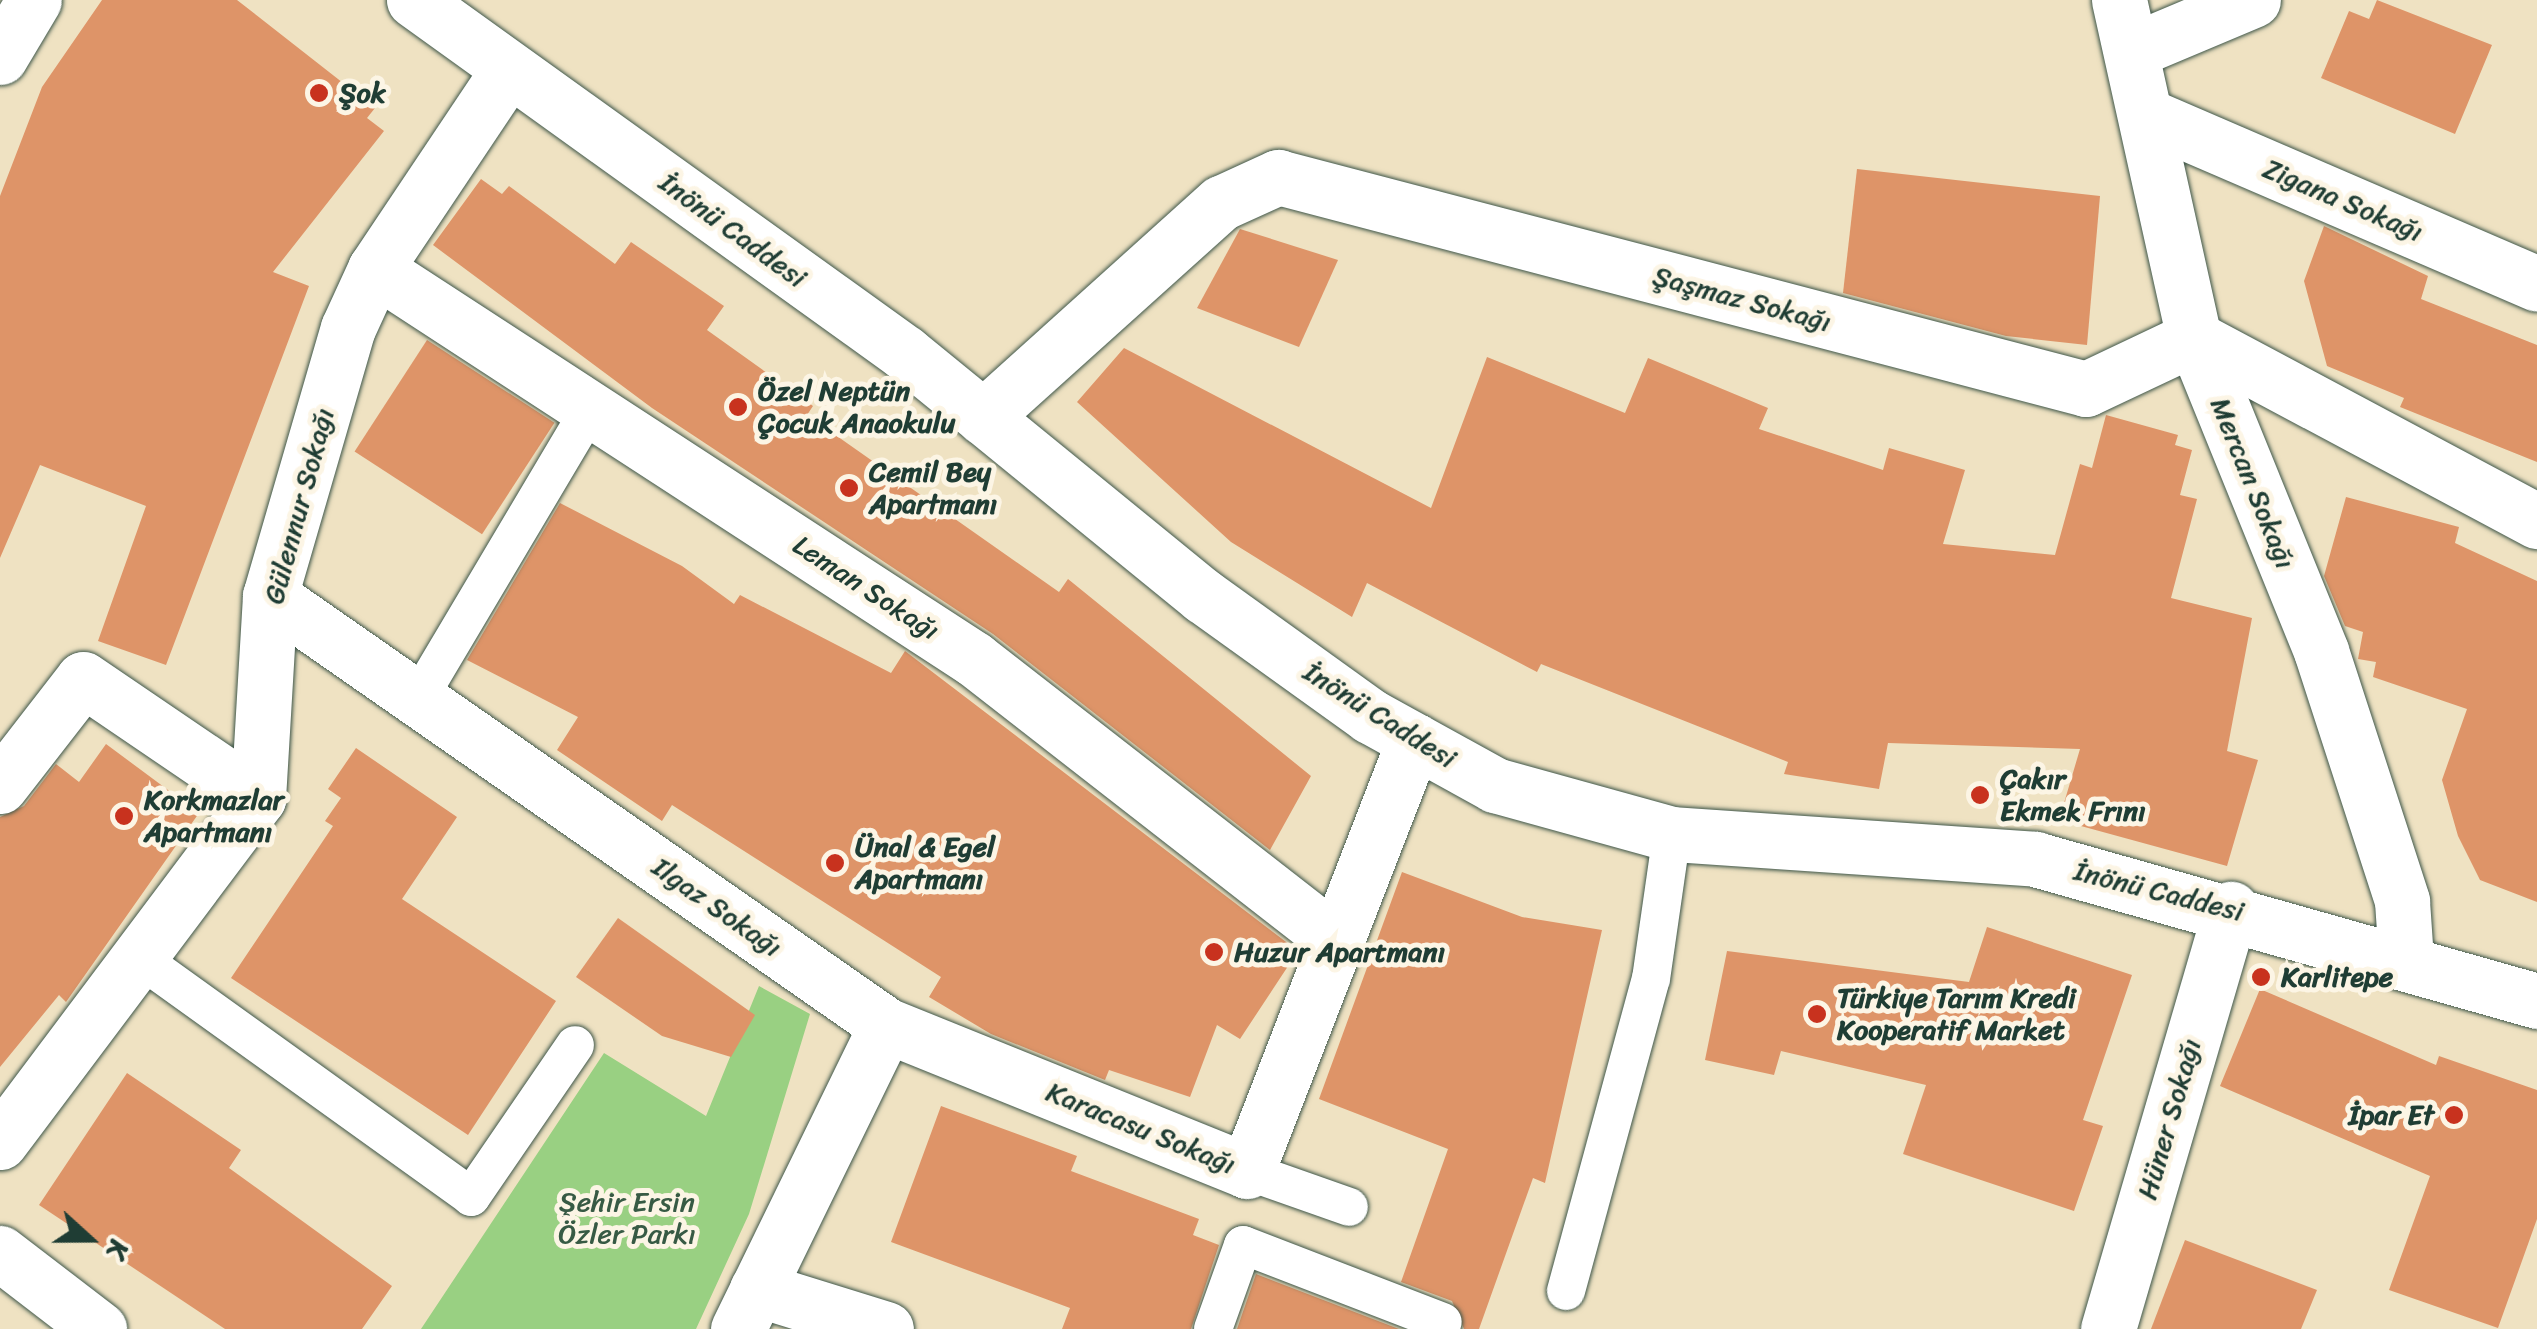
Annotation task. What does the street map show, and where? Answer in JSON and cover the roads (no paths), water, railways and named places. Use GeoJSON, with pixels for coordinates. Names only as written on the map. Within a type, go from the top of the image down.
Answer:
{"type":"FeatureCollection","features":[{"type":"Feature","properties":{"kind":"street"},"geometry":{"type":"LineString","coordinates":[[0,57],[34,0]]}},
{"type":"Feature","properties":{"kind":"street","name":"İnönü Caddesi"},"geometry":{"type":"LineString","coordinates":[[414,0],[983,418],[1203,596],[1414,740],[1495,785],[1672,834],[2035,860],[2231,909],[2537,1001]]}},
{"type":"Feature","properties":{"kind":"street"},"geometry":{"type":"LineString","coordinates":[[2126,25],[2253,0]]}},
{"type":"Feature","properties":{"kind":"street","name":"Mercan Sokağı"},"geometry":{"type":"LineString","coordinates":[[2126,25],[2150,117],[2194,338],[2321,651],[2402,901],[2406,960]]}},
{"type":"Feature","properties":{"kind":"street","name":"Gülennur Sokağı"},"geometry":{"type":"LineString","coordinates":[[258,798],[270,596],[374,269],[508,72]]}},
{"type":"Feature","properties":{"kind":"street","name":"Zigana Sokağı"},"geometry":{"type":"LineString","coordinates":[[2150,117],[2537,284]]}},
{"type":"Feature","properties":{"kind":"street","name":"Şaşmaz Sokağı"},"geometry":{"type":"LineString","coordinates":[[983,418],[1221,203],[1278,177],[2086,388],[2194,338]]}},
{"type":"Feature","properties":{"kind":"street","name":"Leman Sokağı"},"geometry":{"type":"LineString","coordinates":[[374,269],[974,659],[1335,940]]}},
{"type":"Feature","properties":{"kind":"street"},"geometry":{"type":"LineString","coordinates":[[2194,338],[2537,521]]}},
{"type":"Feature","properties":{"kind":"street","name":"Ilgaz Sokağı"},"geometry":{"type":"LineString","coordinates":[[270,596],[886,1025]]}},
{"type":"Feature","properties":{"kind":"street"},"geometry":{"type":"LineString","coordinates":[[0,786],[83,679],[258,798],[0,1142]]}},
{"type":"Feature","properties":{"kind":"street","name":"Karacasu Sokağı"},"geometry":{"type":"LineString","coordinates":[[886,1025],[1247,1171],[1414,740]]}},
{"type":"Feature","properties":{"kind":"street","name":"Hüner Sokağı"},"geometry":{"type":"LineString","coordinates":[[2108,1329],[2231,909]]}},
{"type":"Feature","properties":{"kind":"street"},"geometry":{"type":"LineString","coordinates":[[886,1025],[748,1309],[886,1329]]}},
{"type":"Feature","properties":{"kind":"street"},"geometry":{"type":"LineString","coordinates":[[0,1254],[99,1329]]}},
{"type":"Feature","properties":{"kind":"lane"},"geometry":{"type":"LineString","coordinates":[[418,699],[590,408]]}},
{"type":"Feature","properties":{"kind":"lane"},"geometry":{"type":"LineString","coordinates":[[1566,1291],[1651,979],[1672,834]]}},
{"type":"Feature","properties":{"kind":"lane"},"geometry":{"type":"LineString","coordinates":[[139,958],[471,1197],[575,1045]]}},
{"type":"Feature","properties":{"kind":"lane"},"geometry":{"type":"LineString","coordinates":[[1247,1171],[1350,1207]]}},
{"type":"Feature","properties":{"kind":"lane"},"geometry":{"type":"LineString","coordinates":[[1212,1329],[1243,1246],[1444,1322]]}},
{"type":"Feature","properties":{"kind":"place","name":"Şok"},"geometry":{"type":"Point","coordinates":[319,93]}},
{"type":"Feature","properties":{"kind":"place","name":"Özel Neptün Çocuk Anaokulu"},"geometry":{"type":"Point","coordinates":[738,407]}},
{"type":"Feature","properties":{"kind":"place","name":"Cemil Bey Apartmanı"},"geometry":{"type":"Point","coordinates":[849,488]}},
{"type":"Feature","properties":{"kind":"place","name":"Çakır Ekmek Frını"},"geometry":{"type":"Point","coordinates":[1980,795]}},
{"type":"Feature","properties":{"kind":"place","name":"Korkmazlar Apartmanı"},"geometry":{"type":"Point","coordinates":[124,816]}},
{"type":"Feature","properties":{"kind":"place","name":"Ünal & Egel Apartmanı"},"geometry":{"type":"Point","coordinates":[835,863]}},
{"type":"Feature","properties":{"kind":"place","name":"Huzur Apartmanı"},"geometry":{"type":"Point","coordinates":[1214,952]}},
{"type":"Feature","properties":{"kind":"place","name":"Karlitepe"},"geometry":{"type":"Point","coordinates":[2261,977]}},
{"type":"Feature","properties":{"kind":"place","name":"Türkiye Tarım Kredi Kooperatif Market"},"geometry":{"type":"Point","coordinates":[1817,1014]}},
{"type":"Feature","properties":{"kind":"place","name":"İpar Et"},"geometry":{"type":"Point","coordinates":[2454,1115]}},
{"type":"Feature","properties":{"kind":"park label","name":"Şehir Ersin Özler Parkı"},"geometry":{"type":"Point","coordinates":[627,1218]}}]}
